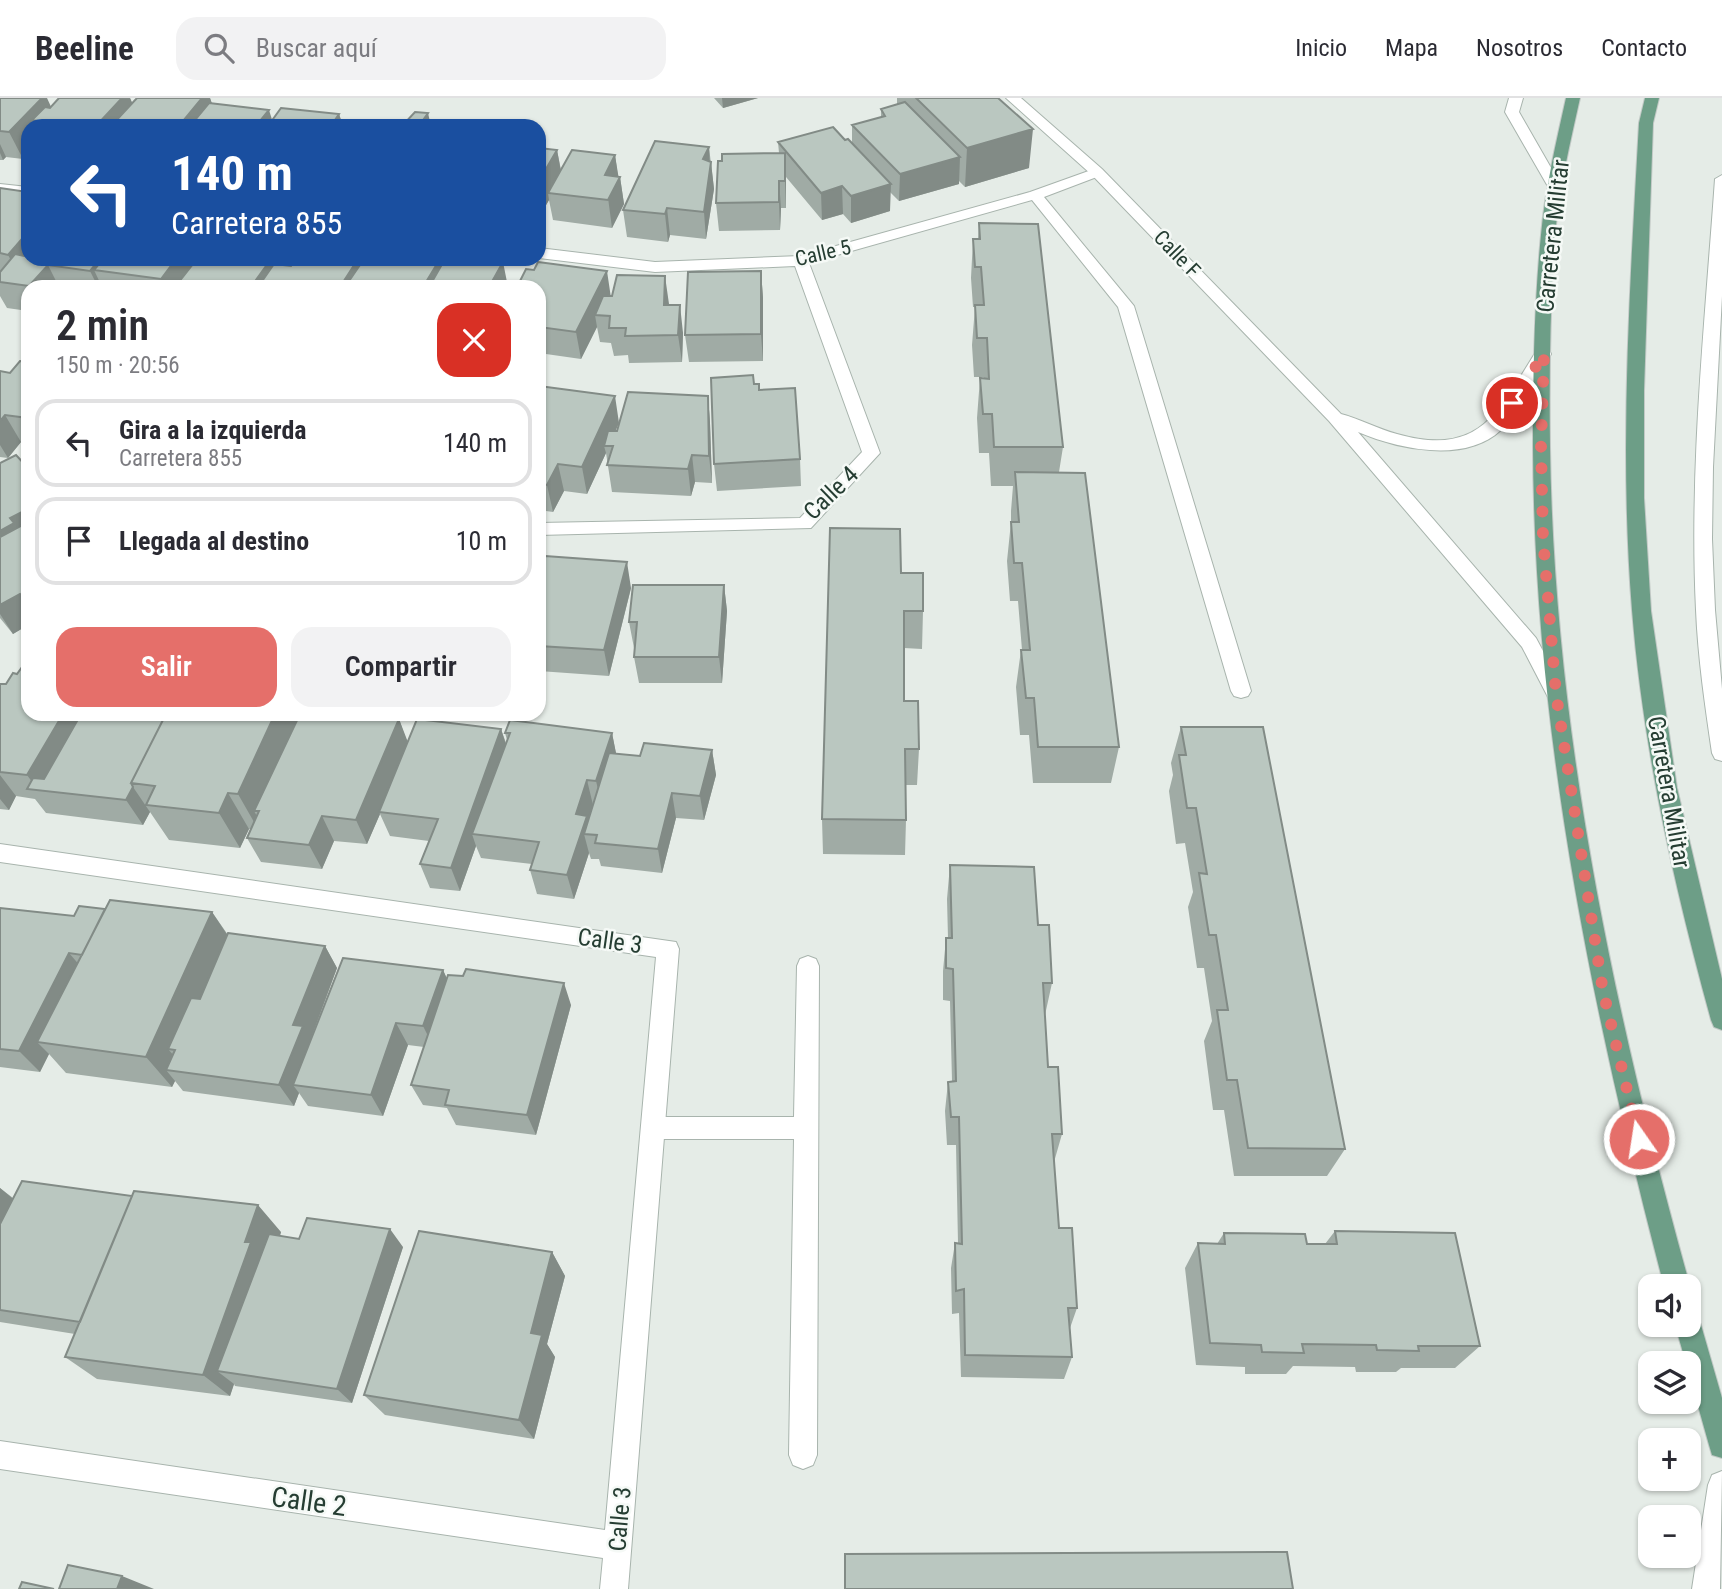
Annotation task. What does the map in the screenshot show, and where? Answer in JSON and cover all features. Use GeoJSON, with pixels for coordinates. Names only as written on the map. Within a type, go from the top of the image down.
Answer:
{"type":"FeatureCollection","features":[{"type":"Feature","properties":{"kind":"main road","name":"Carretera Militar"},"geometry":{"type":"LineString","coordinates":[[1573,98],[1555,187],[1549,234],[1541,446],[1543,538],[1556,694],[1603,991],[1656,1214],[1674,1274]]}},
{"type":"Feature","properties":{"kind":"main road","name":"Carretera Militar"},"geometry":{"type":"LineString","coordinates":[[1651,98],[1646,123],[1637,313],[1637,553],[1648,670],[1683,877],[1722,1020]]}},
{"type":"Feature","properties":{"kind":"main road"},"geometry":{"type":"LineString","coordinates":[[1691,1337],[1722,1445]]}},
{"type":"Feature","properties":{"kind":"street","name":"Calle F"},"geometry":{"type":"LineString","coordinates":[[1013,98],[1097,172],[1335,417],[1529,643],[1556,694]]}},
{"type":"Feature","properties":{"kind":"street"},"geometry":{"type":"LineString","coordinates":[[1516,98],[1513,112],[1555,187]]}},
{"type":"Feature","properties":{"kind":"street","name":"Calle 5"},"geometry":{"type":"LineString","coordinates":[[546,254],[656,267],[801,261],[1035,195],[1097,172]]}},
{"type":"Feature","properties":{"kind":"street"},"geometry":{"type":"LineString","coordinates":[[1722,179],[1712,502],[1703,591],[1722,753]]}},
{"type":"Feature","properties":{"kind":"street"},"geometry":{"type":"LineString","coordinates":[[0,188],[21,190]]}},
{"type":"Feature","properties":{"kind":"street"},"geometry":{"type":"LineString","coordinates":[[1035,195],[1126,306],[1241,691]]}},
{"type":"Feature","properties":{"kind":"street","name":"Calle 4"},"geometry":{"type":"LineString","coordinates":[[546,529],[804,524],[871,453],[801,261]]}},
{"type":"Feature","properties":{"kind":"street"},"geometry":{"type":"LineString","coordinates":[[1335,417],[1388,439],[1426,446],[1455,443],[1480,435],[1495,426],[1544,354]]}},
{"type":"Feature","properties":{"kind":"street","name":"Calle 3"},"geometry":{"type":"LineString","coordinates":[[0,853],[668,949],[614,1589]]}},
{"type":"Feature","properties":{"kind":"street"},"geometry":{"type":"LineString","coordinates":[[803,1455],[808,966]]}},
{"type":"Feature","properties":{"kind":"street"},"geometry":{"type":"LineString","coordinates":[[655,1128],[806,1128]]}},
{"type":"Feature","properties":{"kind":"street","name":"Calle 2"},"geometry":{"type":"LineString","coordinates":[[0,1455],[618,1546]]}},
{"type":"Feature","properties":{"kind":"street"},"geometry":{"type":"LineString","coordinates":[[1706,1589],[1722,1485]]}},
{"type":"Feature","properties":{"kind":"building"},"geometry":{"type":"Polygon","coordinates":[[[0,98],[42,98],[9,132],[0,131],[0,98]]]}},
{"type":"Feature","properties":{"kind":"building"},"geometry":{"type":"Polygon","coordinates":[[[59,98],[122,98],[102,119],[33,119],[45,107],[50,108],[59,98]]]}},
{"type":"Feature","properties":{"kind":"building"},"geometry":{"type":"Polygon","coordinates":[[[137,98],[202,98],[185,119],[118,119],[137,98]]]}},
{"type":"Feature","properties":{"kind":"building"},"geometry":{"type":"Polygon","coordinates":[[[916,98],[998,98],[1033,129],[967,148],[916,98]]]}},
{"type":"Feature","properties":{"kind":"building"},"geometry":{"type":"Polygon","coordinates":[[[905,102],[960,157],[900,174],[852,125],[885,116],[881,109],[905,102]]]}},
{"type":"Feature","properties":{"kind":"building"},"geometry":{"type":"Polygon","coordinates":[[[209,103],[269,110],[262,119],[196,119],[209,103]]]}},
{"type":"Feature","properties":{"kind":"building"},"geometry":{"type":"Polygon","coordinates":[[[281,108],[339,114],[336,119],[273,119],[281,108]]]}},
{"type":"Feature","properties":{"kind":"building"},"geometry":{"type":"Polygon","coordinates":[[[415,112],[428,113],[424,119],[408,119],[415,112]]]}},
{"type":"Feature","properties":{"kind":"building"},"geometry":{"type":"Polygon","coordinates":[[[833,127],[891,184],[851,196],[842,186],[821,193],[778,142],[833,127]]]}},
{"type":"Feature","properties":{"kind":"building"},"geometry":{"type":"Polygon","coordinates":[[[655,141],[709,147],[703,159],[711,162],[704,212],[667,208],[665,214],[623,210],[655,141]]]}},
{"type":"Feature","properties":{"kind":"building"},"geometry":{"type":"Polygon","coordinates":[[[546,149],[557,150],[546,169],[546,149]]]}},
{"type":"Feature","properties":{"kind":"building"},"geometry":{"type":"Polygon","coordinates":[[[572,150],[615,155],[605,175],[620,177],[608,200],[548,193],[572,150]]]}},
{"type":"Feature","properties":{"kind":"building"},"geometry":{"type":"Polygon","coordinates":[[[785,153],[785,181],[779,181],[779,202],[716,203],[718,161],[722,161],[722,154],[785,153]]]}},
{"type":"Feature","properties":{"kind":"building"},"geometry":{"type":"Polygon","coordinates":[[[0,188],[21,191],[21,240],[8,255],[0,253],[0,188]]]}},
{"type":"Feature","properties":{"kind":"building"},"geometry":{"type":"Polygon","coordinates":[[[979,223],[1038,224],[1063,447],[994,447],[992,414],[983,414],[980,378],[989,379],[987,338],[977,338],[975,305],[984,305],[981,267],[975,267],[973,239],[980,239],[979,223]]]}},
{"type":"Feature","properties":{"kind":"building"},"geometry":{"type":"Polygon","coordinates":[[[15,254],[21,255],[21,266],[47,266],[34,280],[21,280],[21,285],[0,282],[0,272],[15,254]]]}},
{"type":"Feature","properties":{"kind":"building"},"geometry":{"type":"Polygon","coordinates":[[[546,263],[607,271],[576,332],[546,328],[546,280],[520,280],[526,269],[534,270],[536,266],[546,266],[546,263]]]}},
{"type":"Feature","properties":{"kind":"building"},"geometry":{"type":"Polygon","coordinates":[[[55,266],[94,266],[90,271],[55,266]]]}},
{"type":"Feature","properties":{"kind":"building"},"geometry":{"type":"Polygon","coordinates":[[[97,266],[171,266],[161,279],[94,270],[97,266]]]}},
{"type":"Feature","properties":{"kind":"building"},"geometry":{"type":"Polygon","coordinates":[[[192,266],[266,266],[256,280],[180,280],[192,266]]]}},
{"type":"Feature","properties":{"kind":"building"},"geometry":{"type":"Polygon","coordinates":[[[273,266],[354,266],[344,280],[263,280],[273,266]]]}},
{"type":"Feature","properties":{"kind":"building"},"geometry":{"type":"Polygon","coordinates":[[[359,266],[436,266],[427,280],[350,280],[359,266]]]}},
{"type":"Feature","properties":{"kind":"building"},"geometry":{"type":"Polygon","coordinates":[[[441,266],[501,266],[493,280],[433,280],[441,266]]]}},
{"type":"Feature","properties":{"kind":"building"},"geometry":{"type":"Polygon","coordinates":[[[761,271],[761,334],[685,335],[688,272],[761,271]]]}},
{"type":"Feature","properties":{"kind":"building"},"geometry":{"type":"Polygon","coordinates":[[[617,275],[665,276],[664,305],[680,305],[678,335],[625,336],[626,328],[609,328],[610,316],[595,315],[603,296],[612,296],[617,275]]]}},
{"type":"Feature","properties":{"kind":"building"},"geometry":{"type":"Polygon","coordinates":[[[21,361],[21,417],[5,415],[0,421],[0,371],[10,373],[21,361]]]}},
{"type":"Feature","properties":{"kind":"building"},"geometry":{"type":"Polygon","coordinates":[[[753,375],[754,384],[759,384],[759,390],[795,388],[800,459],[714,464],[711,378],[753,375]]]}},
{"type":"Feature","properties":{"kind":"building"},"geometry":{"type":"Polygon","coordinates":[[[546,387],[615,396],[582,467],[558,464],[547,485],[546,387]]]}},
{"type":"Feature","properties":{"kind":"building"},"geometry":{"type":"Polygon","coordinates":[[[628,392],[708,396],[709,456],[692,455],[688,469],[607,465],[613,446],[604,446],[608,431],[617,431],[628,392]]]}},
{"type":"Feature","properties":{"kind":"building"},"geometry":{"type":"Polygon","coordinates":[[[16,455],[21,460],[21,512],[10,518],[14,523],[0,531],[0,463],[16,455]]]}},
{"type":"Feature","properties":{"kind":"building"},"geometry":{"type":"Polygon","coordinates":[[[1015,472],[1085,473],[1119,747],[1038,747],[1034,698],[1026,698],[1021,650],[1030,650],[1022,563],[1014,563],[1011,522],[1019,522],[1015,472]]]}},
{"type":"Feature","properties":{"kind":"building"},"geometry":{"type":"Polygon","coordinates":[[[21,526],[21,595],[0,605],[0,537],[21,526]]]}},
{"type":"Feature","properties":{"kind":"building"},"geometry":{"type":"Polygon","coordinates":[[[830,528],[900,529],[901,573],[923,573],[923,611],[904,611],[904,701],[918,701],[919,749],[905,749],[906,820],[822,819],[830,528]]]}},
{"type":"Feature","properties":{"kind":"building"},"geometry":{"type":"Polygon","coordinates":[[[546,556],[627,562],[604,650],[546,646],[546,556]]]}},
{"type":"Feature","properties":{"kind":"building"},"geometry":{"type":"Polygon","coordinates":[[[633,585],[724,585],[719,657],[634,657],[637,622],[629,622],[633,585]]]}},
{"type":"Feature","properties":{"kind":"building"},"geometry":{"type":"Polygon","coordinates":[[[21,668],[21,721],[59,721],[27,775],[0,772],[0,684],[6,684],[13,673],[17,674],[21,668]]]}},
{"type":"Feature","properties":{"kind":"building"},"geometry":{"type":"Polygon","coordinates":[[[77,721],[162,721],[131,783],[133,787],[126,800],[27,789],[33,778],[44,779],[77,721]]]}},
{"type":"Feature","properties":{"kind":"building"},"geometry":{"type":"Polygon","coordinates":[[[162,721],[272,721],[238,794],[228,793],[219,813],[146,805],[155,786],[131,783],[162,721]]]}},
{"type":"Feature","properties":{"kind":"building"},"geometry":{"type":"Polygon","coordinates":[[[297,721],[398,721],[356,820],[322,816],[309,845],[247,838],[259,811],[254,811],[297,721]]]}},
{"type":"Feature","properties":{"kind":"building"},"geometry":{"type":"Polygon","coordinates":[[[416,721],[501,729],[451,868],[420,864],[438,819],[379,812],[416,721]]]}},
{"type":"Feature","properties":{"kind":"building"},"geometry":{"type":"Polygon","coordinates":[[[510,721],[518,721],[612,733],[596,781],[587,780],[576,814],[587,816],[567,875],[530,870],[539,842],[472,834],[510,733],[505,733],[510,721]]]}},
{"type":"Feature","properties":{"kind":"building"},"geometry":{"type":"Polygon","coordinates":[[[1181,727],[1263,727],[1345,1149],[1248,1148],[1237,1080],[1227,1080],[1217,1010],[1228,1010],[1216,935],[1209,935],[1199,873],[1207,874],[1196,808],[1187,808],[1179,755],[1186,755],[1181,727]]]}},
{"type":"Feature","properties":{"kind":"building"},"geometry":{"type":"Polygon","coordinates":[[[644,743],[712,750],[700,796],[672,793],[658,849],[595,843],[597,835],[584,834],[609,753],[640,756],[644,743]]]}},
{"type":"Feature","properties":{"kind":"building"},"geometry":{"type":"Polygon","coordinates":[[[950,865],[1034,867],[1038,925],[1049,925],[1052,983],[1043,983],[1048,1067],[1058,1067],[1062,1134],[1052,1134],[1059,1228],[1072,1228],[1077,1308],[1068,1308],[1072,1357],[965,1355],[964,1289],[956,1291],[955,1243],[962,1244],[959,1117],[951,1117],[948,1082],[956,1081],[953,969],[946,968],[946,938],[952,938],[950,865]]]}},
{"type":"Feature","properties":{"kind":"building"},"geometry":{"type":"Polygon","coordinates":[[[110,900],[212,912],[146,1057],[37,1042],[110,900]]]}},
{"type":"Feature","properties":{"kind":"building"},"geometry":{"type":"Polygon","coordinates":[[[79,906],[105,909],[82,955],[69,953],[19,1051],[0,1049],[0,908],[74,916],[79,906]]]}},
{"type":"Feature","properties":{"kind":"building"},"geometry":{"type":"Polygon","coordinates":[[[228,933],[325,946],[293,1025],[303,1026],[279,1085],[166,1070],[175,1050],[168,1049],[191,998],[200,999],[228,933]]]}},
{"type":"Feature","properties":{"kind":"building"},"geometry":{"type":"Polygon","coordinates":[[[343,958],[443,970],[423,1026],[396,1023],[371,1095],[293,1085],[343,958]]]}},
{"type":"Feature","properties":{"kind":"building"},"geometry":{"type":"Polygon","coordinates":[[[466,969],[564,983],[527,1115],[445,1105],[449,1090],[411,1085],[448,975],[463,976],[466,969]]]}},
{"type":"Feature","properties":{"kind":"building"},"geometry":{"type":"Polygon","coordinates":[[[22,1181],[132,1196],[80,1322],[0,1310],[0,1224],[22,1181]]]}},
{"type":"Feature","properties":{"kind":"building"},"geometry":{"type":"Polygon","coordinates":[[[134,1191],[258,1205],[245,1242],[251,1242],[203,1375],[65,1357],[134,1191]]]}},
{"type":"Feature","properties":{"kind":"building"},"geometry":{"type":"Polygon","coordinates":[[[307,1218],[390,1229],[337,1389],[217,1371],[269,1234],[299,1239],[307,1218]]]}},
{"type":"Feature","properties":{"kind":"building"},"geometry":{"type":"Polygon","coordinates":[[[419,1231],[552,1252],[531,1333],[542,1335],[519,1420],[364,1395],[419,1231]]]}},
{"type":"Feature","properties":{"kind":"building"},"geometry":{"type":"Polygon","coordinates":[[[1335,1231],[1455,1233],[1480,1346],[1418,1346],[1419,1351],[1377,1350],[1376,1345],[1302,1344],[1304,1353],[1262,1352],[1261,1345],[1210,1343],[1198,1243],[1225,1244],[1224,1233],[1305,1234],[1307,1244],[1337,1244],[1335,1231]]]}},
{"type":"Feature","properties":{"kind":"building"},"geometry":{"type":"Polygon","coordinates":[[[1287,1552],[1293,1589],[845,1589],[845,1554],[1287,1552]]]}},
{"type":"Feature","properties":{"kind":"building"},"geometry":{"type":"Polygon","coordinates":[[[68,1565],[122,1576],[117,1589],[59,1589],[68,1565]]]}},
{"type":"Feature","properties":{"kind":"building"},"geometry":{"type":"Polygon","coordinates":[[[22,1582],[54,1589],[19,1589],[22,1582]]]}},
{"type":"Feature","properties":{"kind":"route"},"geometry":{"type":"LineString","coordinates":[[1512,403],[1544,354],[1541,446],[1543,538],[1556,694],[1603,991],[1639,1139]]}}]}
